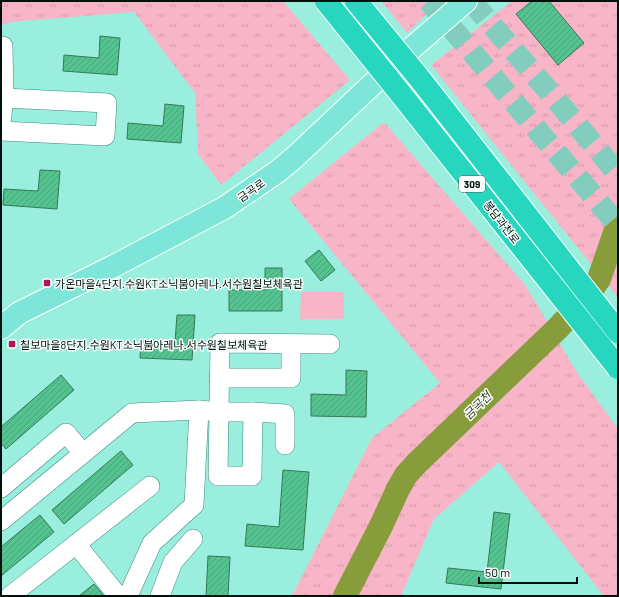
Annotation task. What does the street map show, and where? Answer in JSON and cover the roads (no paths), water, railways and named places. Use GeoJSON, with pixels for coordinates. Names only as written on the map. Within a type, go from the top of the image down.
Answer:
{"type":"FeatureCollection","features":[{"type":"Feature","properties":{"kind":"highway","name":"봉담과천로"},"geometry":{"type":"LineString","coordinates":[[326,1],[618,368]]}},
{"type":"Feature","properties":{"kind":"highway","name":"309"},"geometry":{"type":"LineString","coordinates":[[356,1],[420,79],[618,332]]}},
{"type":"Feature","properties":{"kind":"main road","name":"금곡로"},"geometry":{"type":"LineString","coordinates":[[1,328],[19,313],[114,266],[224,208],[277,172],[397,61],[466,1]]}},
{"type":"Feature","properties":{"kind":"lane"},"geometry":{"type":"LineString","coordinates":[[1,122],[4,98],[3,46]]}},
{"type":"Feature","properties":{"kind":"lane"},"geometry":{"type":"LineString","coordinates":[[1,131],[105,136],[107,103],[4,98]]}},
{"type":"Feature","properties":{"kind":"lane"},"geometry":{"type":"LineString","coordinates":[[252,412],[252,476],[218,476],[220,343],[330,344]]}},
{"type":"Feature","properties":{"kind":"lane"},"geometry":{"type":"LineString","coordinates":[[219,378],[291,378],[291,344]]}},
{"type":"Feature","properties":{"kind":"lane"},"geometry":{"type":"LineString","coordinates":[[128,596],[152,543],[194,505],[199,410]]}},
{"type":"Feature","properties":{"kind":"lane"},"geometry":{"type":"LineString","coordinates":[[1,521],[132,413],[199,410],[285,414],[285,445]]}},
{"type":"Feature","properties":{"kind":"lane"},"geometry":{"type":"LineString","coordinates":[[1,488],[66,433],[83,453]]}},
{"type":"Feature","properties":{"kind":"lane"},"geometry":{"type":"LineString","coordinates":[[10,596],[150,486]]}},
{"type":"Feature","properties":{"kind":"lane"},"geometry":{"type":"LineString","coordinates":[[160,596],[173,562],[193,539]]}},
{"type":"Feature","properties":{"kind":"lane"},"geometry":{"type":"LineString","coordinates":[[76,544],[118,596]]}},
{"type":"Feature","properties":{"kind":"waterway","name":"금곡천"},"geometry":{"type":"LineString","coordinates":[[345,596],[406,475],[558,328],[585,299],[599,279],[618,224]]}},
{"type":"Feature","properties":{"kind":"tunnel"},"geometry":{"type":"LineString","coordinates":[[429,1],[618,225]]}},
{"type":"Feature","properties":{"kind":"tunnel"},"geometry":{"type":"LineString","coordinates":[[471,1],[618,174]]}},
{"type":"Feature","properties":{"kind":"place","name":"가온마을4단지.수원KT소닉붐아레나.서수원칠보체육관"},"geometry":{"type":"Point","coordinates":[47,283]}},
{"type":"Feature","properties":{"kind":"place","name":"칠보마을8단지.수원KT소닉붐아레나.서수원칠보체육관"},"geometry":{"type":"Point","coordinates":[12,344]}}]}
